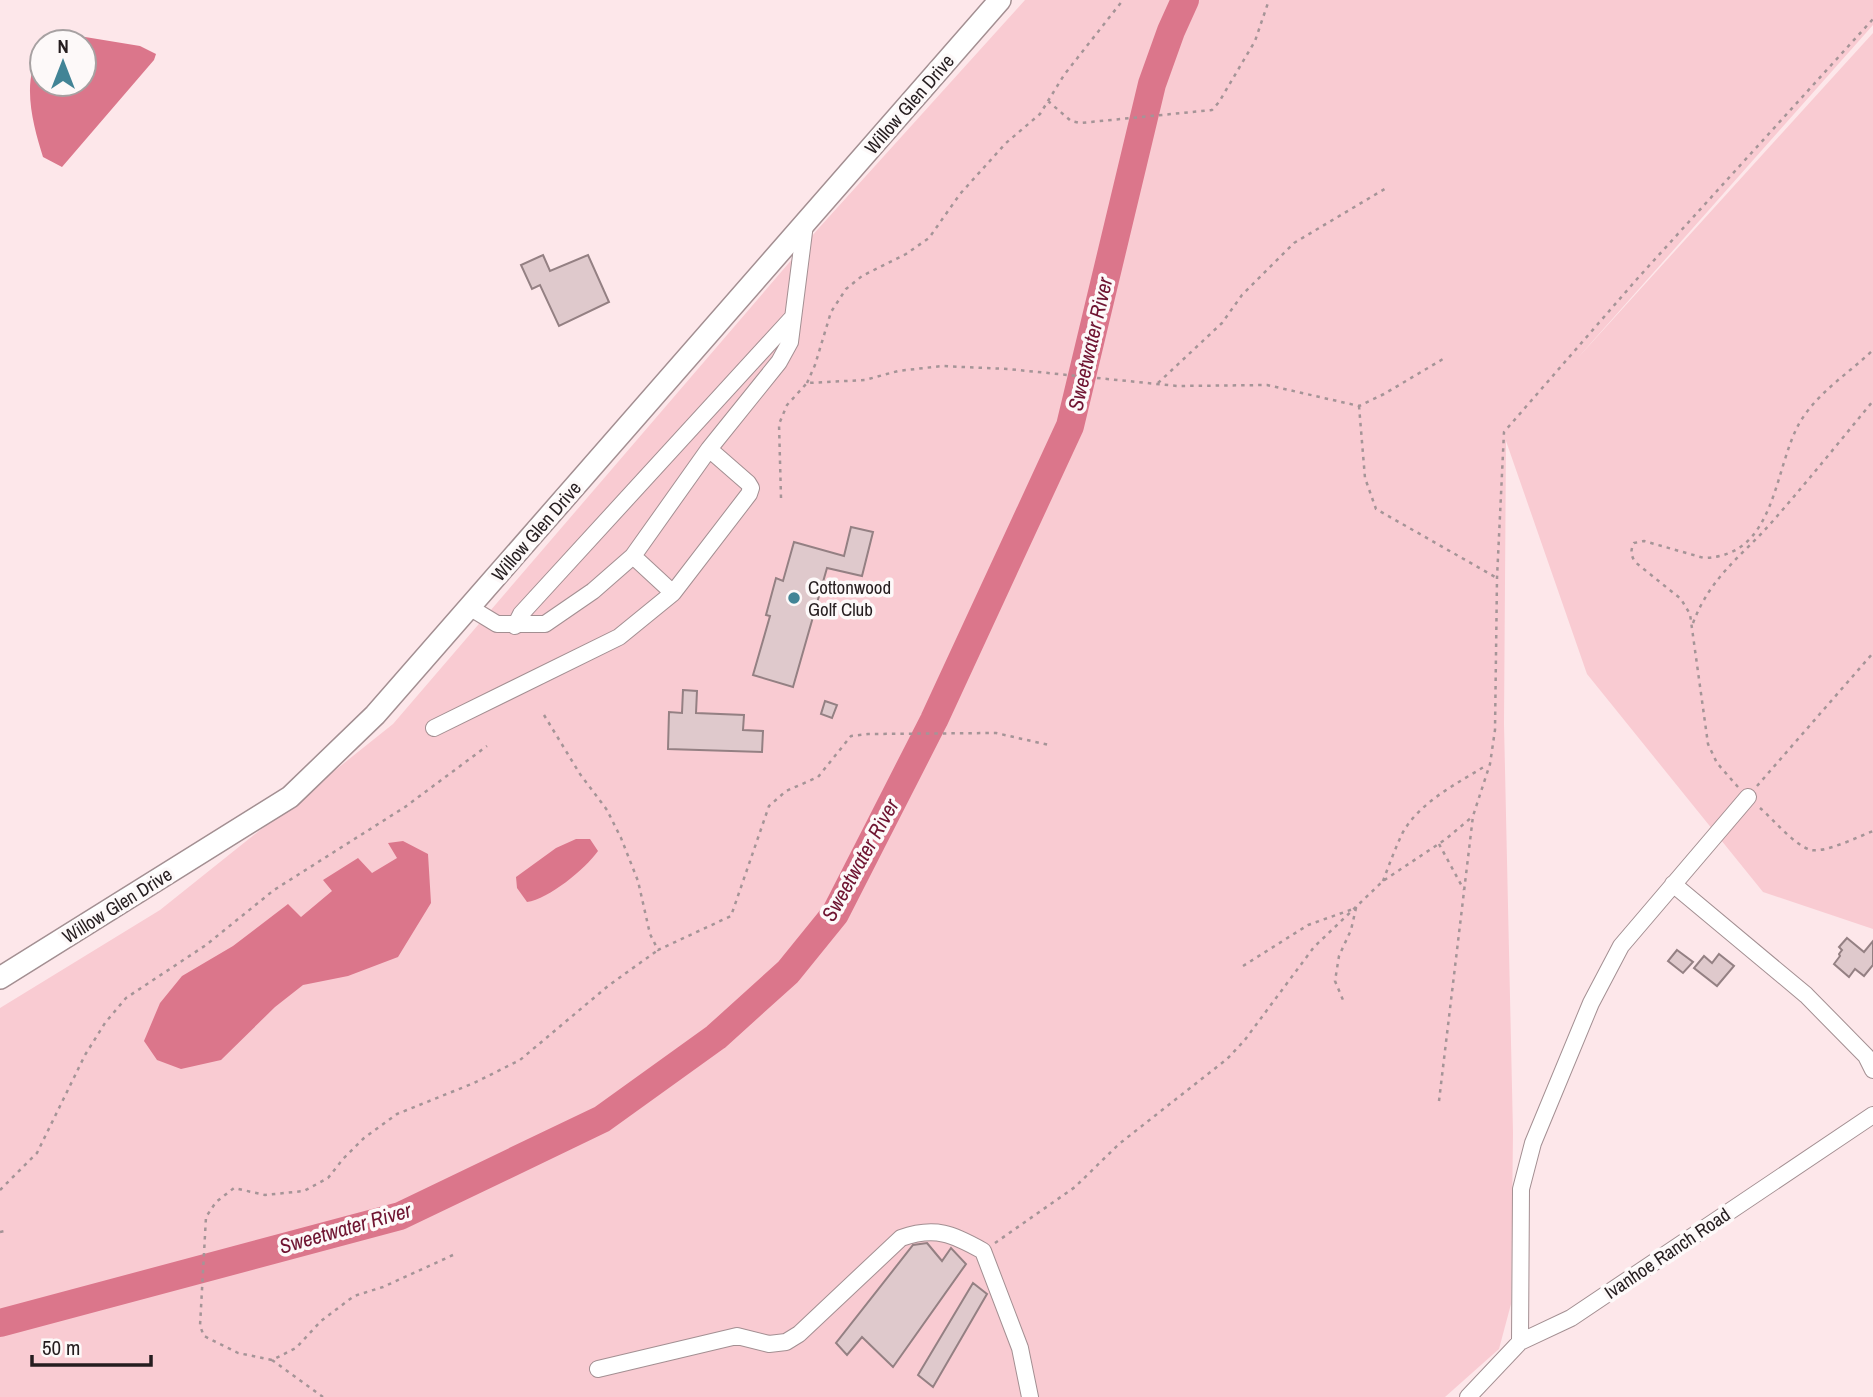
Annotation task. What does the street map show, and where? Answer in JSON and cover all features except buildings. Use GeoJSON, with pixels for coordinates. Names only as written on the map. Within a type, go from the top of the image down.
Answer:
{"type":"FeatureCollection","features":[{"type":"Feature","properties":{"kind":"main road","name":"Willow Glen Drive"},"geometry":{"type":"LineString","coordinates":[[0,978],[290,797],[375,715],[1000,0]]}},
{"type":"Feature","properties":{"kind":"street"},"geometry":{"type":"LineString","coordinates":[[469,607],[497,624],[545,624],[593,591],[633,556],[709,449],[779,362],[790,342],[805,224]]}},
{"type":"Feature","properties":{"kind":"street"},"geometry":{"type":"LineString","coordinates":[[515,626],[521,614],[793,317]]}},
{"type":"Feature","properties":{"kind":"street"},"geometry":{"type":"LineString","coordinates":[[434,728],[620,637],[673,593],[751,488],[709,449]]}},
{"type":"Feature","properties":{"kind":"street"},"geometry":{"type":"LineString","coordinates":[[633,556],[673,593]]}},
{"type":"Feature","properties":{"kind":"street"},"geometry":{"type":"LineString","coordinates":[[1520,1342],[1521,1189],[1532,1143],[1591,1003],[1621,946],[1748,797]]}},
{"type":"Feature","properties":{"kind":"street"},"geometry":{"type":"LineString","coordinates":[[1673,884],[1806,995],[1866,1056],[1873,1070]]}},
{"type":"Feature","properties":{"kind":"street","name":"Ivanhoe Ranch Road"},"geometry":{"type":"LineString","coordinates":[[1468,1397],[1520,1342],[1570,1318],[1873,1115]]}},
{"type":"Feature","properties":{"kind":"street"},"geometry":{"type":"LineString","coordinates":[[598,1369],[737,1336],[769,1344],[786,1342],[799,1334],[901,1238],[926,1232],[947,1234],[983,1251],[1020,1348],[1030,1397]]}},
{"type":"Feature","properties":{"kind":"path"},"geometry":{"type":"LineString","coordinates":[[781,498],[779,424],[787,405],[807,383],[831,312],[846,289],[862,276],[906,254],[929,238],[960,194],[1006,144],[1040,114],[1064,75],[1123,0]]}},
{"type":"Feature","properties":{"kind":"path"},"geometry":{"type":"LineString","coordinates":[[1048,101],[1071,121],[1080,123],[1212,110],[1255,41],[1269,0]]}},
{"type":"Feature","properties":{"kind":"path"},"geometry":{"type":"LineString","coordinates":[[1439,1101],[1473,816],[1490,764],[1494,730],[1504,432],[1646,269],[1873,19]]}},
{"type":"Feature","properties":{"kind":"path"},"geometry":{"type":"LineString","coordinates":[[1158,383],[1222,323],[1242,295],[1294,243],[1388,187]]}},
{"type":"Feature","properties":{"kind":"path"},"geometry":{"type":"LineString","coordinates":[[1873,350],[1829,386],[1801,421],[1790,444],[1765,516],[1756,533],[1742,546],[1713,558],[1704,558],[1644,541],[1634,543],[1631,548],[1635,562],[1681,599],[1690,614],[1708,744],[1717,763],[1748,797],[1802,846],[1812,850],[1828,848],[1873,831]]}},
{"type":"Feature","properties":{"kind":"path"},"geometry":{"type":"LineString","coordinates":[[807,383],[865,380],[898,371],[942,366],[1008,369],[1177,386],[1267,385],[1359,406],[1443,359]]}},
{"type":"Feature","properties":{"kind":"path"},"geometry":{"type":"LineString","coordinates":[[1693,623],[1698,609],[1723,570],[1756,541],[1873,401]]}},
{"type":"Feature","properties":{"kind":"path"},"geometry":{"type":"LineString","coordinates":[[1359,406],[1365,478],[1376,509],[1497,578]]}},
{"type":"Feature","properties":{"kind":"path"},"geometry":{"type":"LineString","coordinates":[[1748,797],[1873,653]]}},
{"type":"Feature","properties":{"kind":"path"},"geometry":{"type":"LineString","coordinates":[[544,715],[580,774],[607,810],[621,838],[638,881],[650,933],[658,950]]}},
{"type":"Feature","properties":{"kind":"path"},"geometry":{"type":"LineString","coordinates":[[323,1397],[272,1360],[238,1353],[204,1336],[200,1326],[206,1217],[216,1202],[234,1188],[265,1195],[303,1191],[328,1178],[364,1138],[397,1114],[474,1083],[520,1060],[608,986],[658,950],[731,916],[769,806],[786,791],[818,777],[851,736],[996,733],[1049,745]]}},
{"type":"Feature","properties":{"kind":"path"},"geometry":{"type":"LineString","coordinates":[[0,1190],[37,1153],[85,1055],[105,1023],[126,998],[206,945],[274,890],[405,807],[487,746]]}},
{"type":"Feature","properties":{"kind":"path"},"geometry":{"type":"LineString","coordinates":[[1383,881],[1403,832],[1422,809],[1490,764]]}},
{"type":"Feature","properties":{"kind":"path"},"geometry":{"type":"LineString","coordinates":[[983,1251],[1037,1216],[1075,1187],[1119,1144],[1227,1059],[1244,1041],[1314,947],[1383,881],[1473,816]]}},
{"type":"Feature","properties":{"kind":"path"},"geometry":{"type":"LineString","coordinates":[[1439,843],[1464,890]]}},
{"type":"Feature","properties":{"kind":"path"},"geometry":{"type":"LineString","coordinates":[[1243,966],[1308,925],[1356,908]]}},
{"type":"Feature","properties":{"kind":"path"},"geometry":{"type":"LineString","coordinates":[[1343,1000],[1335,981],[1339,956],[1351,930],[1356,908]]}},
{"type":"Feature","properties":{"kind":"path"},"geometry":{"type":"LineString","coordinates":[[0,1231],[5,1231]]}},
{"type":"Feature","properties":{"kind":"path"},"geometry":{"type":"LineString","coordinates":[[272,1360],[296,1348],[321,1321],[354,1296],[383,1287],[453,1255]]}},
{"type":"Feature","properties":{"kind":"shaded area","name":"Cottonwood Golf Club"},"geometry":{"type":"Polygon","coordinates":[[[1025,0],[1873,0],[1873,25],[1575,361],[1873,33],[1873,929],[1763,892],[1587,674],[1506,441],[1504,724],[1513,1133],[1511,1304],[1499,1349],[1445,1397],[0,1397],[0,1008],[160,910],[393,724],[818,229],[1025,0]]]}},
{"type":"Feature","properties":{"kind":"shaded area"},"geometry":{"type":"Polygon","coordinates":[[[98,39],[140,46],[156,54],[154,60],[62,167],[43,157],[30,98],[98,98],[98,39]]]}},
{"type":"Feature","properties":{"kind":"shaded area"},"geometry":{"type":"Polygon","coordinates":[[[576,839],[590,839],[598,851],[566,882],[546,895],[527,902],[517,888],[516,877],[556,848],[576,839]]]}},
{"type":"Feature","properties":{"kind":"shaded area"},"geometry":{"type":"Polygon","coordinates":[[[403,841],[428,854],[431,903],[398,957],[348,976],[303,985],[275,1007],[221,1060],[181,1069],[157,1060],[144,1041],[160,1003],[182,976],[233,946],[288,904],[301,917],[332,891],[323,880],[358,858],[372,873],[397,858],[388,843],[403,841]]]}},
{"type":"Feature","properties":{"kind":"waterway","name":"Sweetwater River"},"geometry":{"type":"LineString","coordinates":[[0,1323],[400,1216],[602,1119],[716,1037],[788,972],[835,914],[934,720],[1070,426],[1152,84],[1185,0]]}},
{"type":"Feature","properties":{"kind":"place","name":"Cottonwood Golf Club"},"geometry":{"type":"Point","coordinates":[794,598]}}]}
